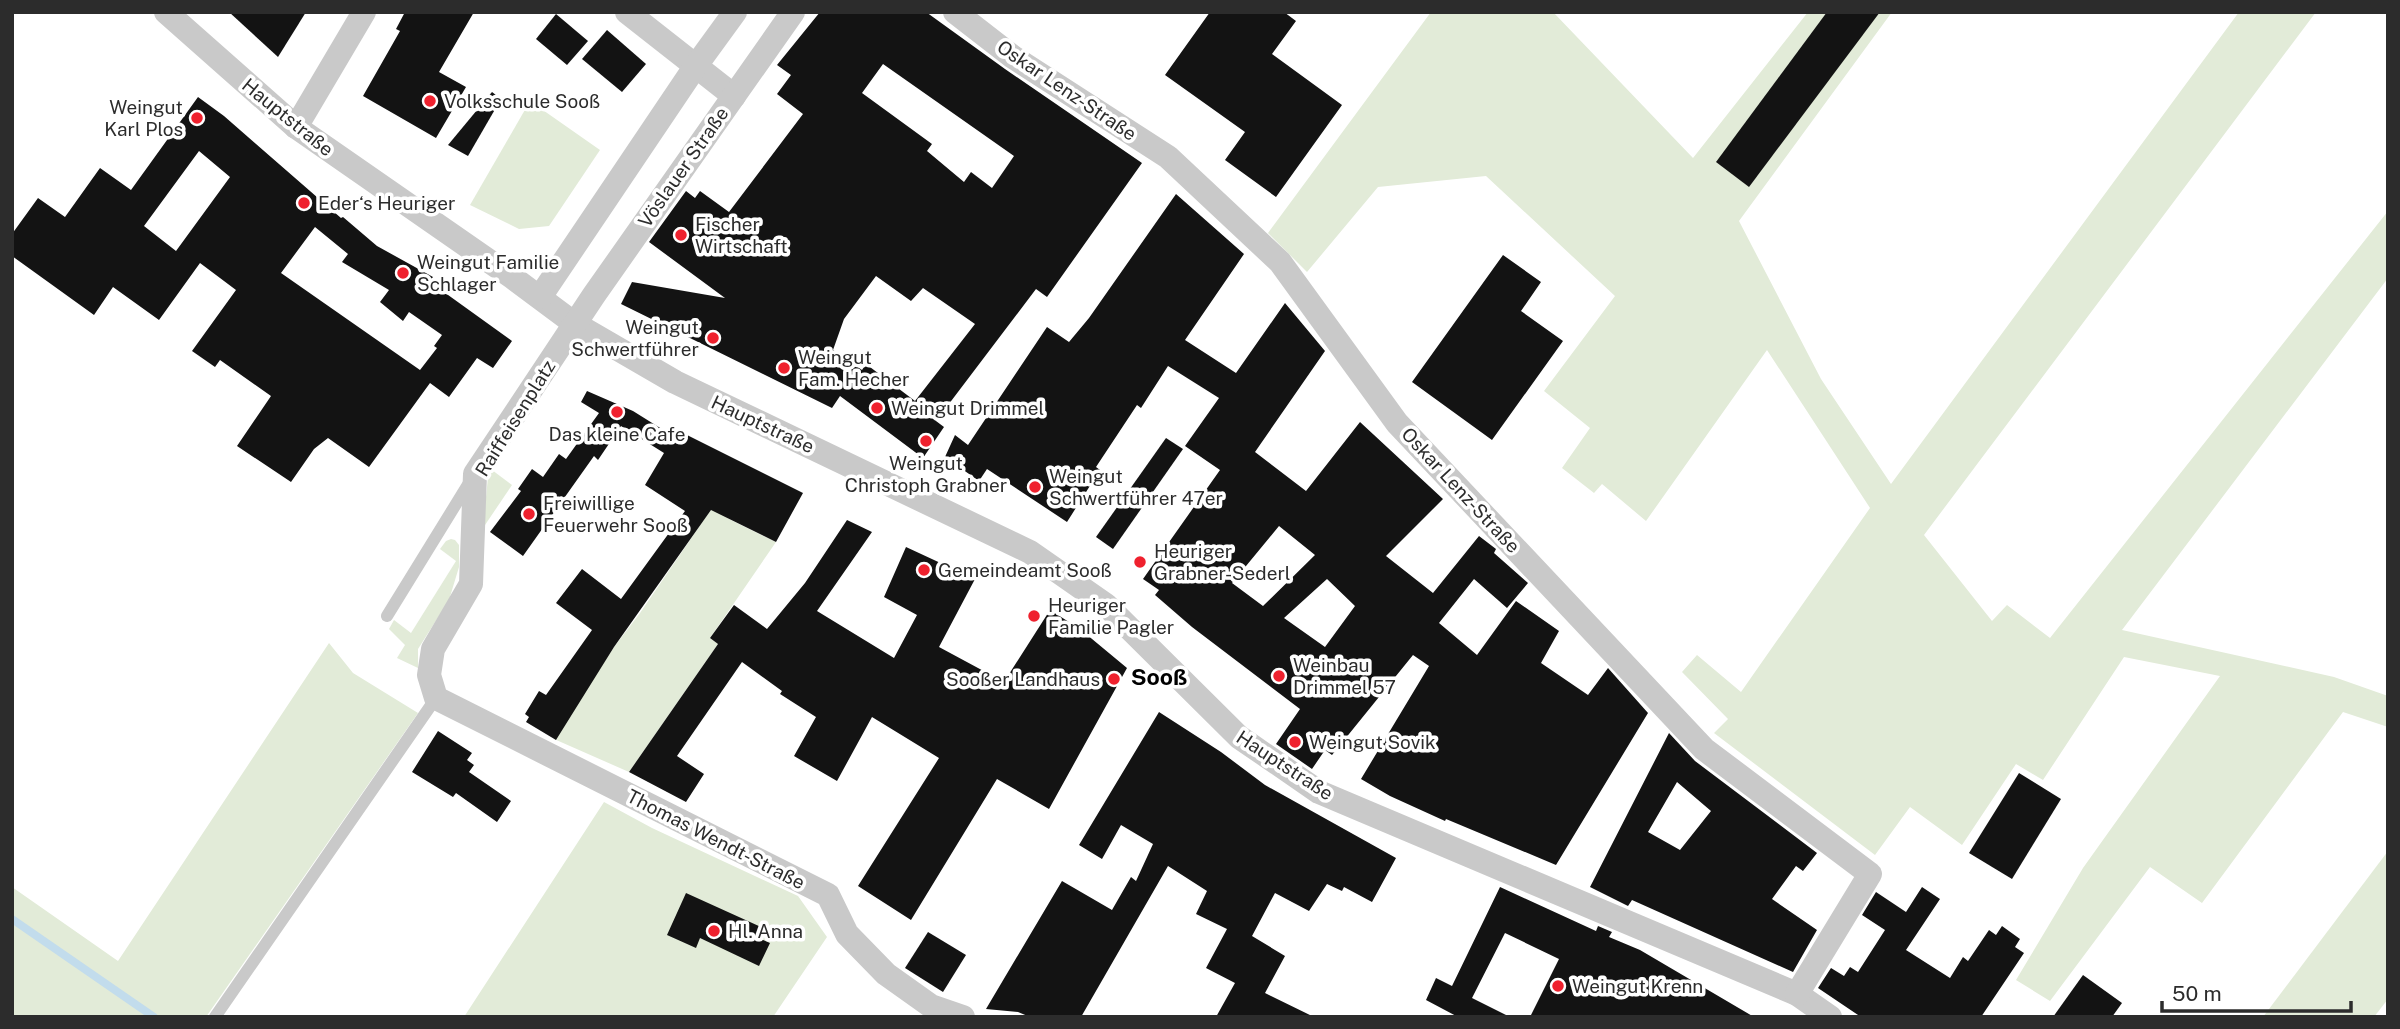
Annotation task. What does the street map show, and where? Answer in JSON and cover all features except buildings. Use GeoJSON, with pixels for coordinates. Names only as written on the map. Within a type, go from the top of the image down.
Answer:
{"type":"FeatureCollection","features":[{"type":"Feature","properties":{"kind":"street","name":"Hauptstraße"},"geometry":{"type":"LineString","coordinates":[[166,12],[296,127],[575,324],[675,382],[1030,552],[1106,605],[1239,737],[1319,792],[1797,994],[1830,1017]]}},
{"type":"Feature","properties":{"kind":"street"},"geometry":{"type":"LineString","coordinates":[[296,127],[364,12]]}},
{"type":"Feature","properties":{"kind":"street"},"geometry":{"type":"LineString","coordinates":[[627,12],[734,96]]}},
{"type":"Feature","properties":{"kind":"street"},"geometry":{"type":"LineString","coordinates":[[540,298],[735,12]]}},
{"type":"Feature","properties":{"kind":"street","name":"Vöslauer Straße"},"geometry":{"type":"LineString","coordinates":[[575,324],[793,12]]}},
{"type":"Feature","properties":{"kind":"street","name":"Oskar Lenz-Straße"},"geometry":{"type":"LineString","coordinates":[[955,12],[1013,57],[1168,157],[1280,262],[1397,423],[1704,749],[1870,874],[1797,994]]}},
{"type":"Feature","properties":{"kind":"street","name":"Raiffeisenplatz"},"geometry":{"type":"LineString","coordinates":[[432,687],[433,649],[471,584],[475,474],[575,324]]}},
{"type":"Feature","properties":{"kind":"street","name":"Thomas Wendt-Straße"},"geometry":{"type":"LineString","coordinates":[[432,687],[828,895],[847,934],[886,974],[931,1006],[963,1017]]}},
{"type":"Feature","properties":{"kind":"lane"},"geometry":{"type":"LineString","coordinates":[[387,616],[475,474]]}},
{"type":"Feature","properties":{"kind":"lane"},"geometry":{"type":"LineString","coordinates":[[215,1017],[432,687]]}},
{"type":"Feature","properties":{"kind":"green space"},"geometry":{"type":"Polygon","coordinates":[[[1431,12],[1553,12],[1693,158],[1808,12],[1892,12],[1739,221],[1821,379],[1891,484],[2239,12],[2316,12],[1924,535],[1992,621],[2007,605],[2050,638],[2388,211],[2388,278],[2122,630],[2334,677],[2388,696],[2388,727],[2343,712],[2202,903],[2150,867],[2050,1001],[2016,980],[2083,868],[2220,676],[2124,657],[2043,780],[2016,764],[1962,845],[1910,807],[1875,855],[1714,733],[1728,719],[1682,672],[1697,655],[1741,692],[1870,508],[1767,350],[1646,521],[1602,484],[1594,493],[1562,468],[1590,428],[1544,391],[1615,296],[1486,176],[1378,187],[1307,272],[1268,233],[1431,12]]]}},
{"type":"Feature","properties":{"kind":"green space"},"geometry":{"type":"Polygon","coordinates":[[[530,101],[600,150],[549,226],[519,229],[470,205],[530,101]]]}},
{"type":"Feature","properties":{"kind":"green space"},"geometry":{"type":"Polygon","coordinates":[[[492,470],[512,485],[483,528],[488,477],[492,470]]]}},
{"type":"Feature","properties":{"kind":"green space"},"geometry":{"type":"Polygon","coordinates":[[[712,508],[776,542],[710,638],[718,644],[629,772],[554,739],[614,647],[712,508]]]}},
{"type":"Feature","properties":{"kind":"green space"},"geometry":{"type":"Polygon","coordinates":[[[451,539],[459,545],[459,567],[449,600],[418,649],[418,668],[397,658],[405,645],[389,629],[394,620],[411,633],[456,561],[440,549],[451,539]]]}},
{"type":"Feature","properties":{"kind":"green space"},"geometry":{"type":"Polygon","coordinates":[[[329,643],[353,673],[418,713],[206,1017],[12,1017],[12,887],[118,961],[329,643]]]}},
{"type":"Feature","properties":{"kind":"green space"},"geometry":{"type":"Polygon","coordinates":[[[604,802],[652,828],[798,896],[827,937],[773,1017],[464,1017],[604,802]]]}},
{"type":"Feature","properties":{"kind":"green space"},"geometry":{"type":"Polygon","coordinates":[[[2388,851],[2388,999],[2374,1017],[2263,1017],[2388,851]]]}},
{"type":"Feature","properties":{"kind":"waterway"},"geometry":{"type":"LineString","coordinates":[[12,919],[154,1017]]}},
{"type":"Feature","properties":{"kind":"place","name":"Volksschule Sooß"},"geometry":{"type":"Point","coordinates":[430,101]}},
{"type":"Feature","properties":{"kind":"place","name":"Weingut Karl Plos"},"geometry":{"type":"Point","coordinates":[197,118]}},
{"type":"Feature","properties":{"kind":"place","name":"Eder‘s Heuriger"},"geometry":{"type":"Point","coordinates":[304,203]}},
{"type":"Feature","properties":{"kind":"place","name":"Fischer Wirtschaft"},"geometry":{"type":"Point","coordinates":[681,235]}},
{"type":"Feature","properties":{"kind":"place","name":"Weingut Familie Schlager"},"geometry":{"type":"Point","coordinates":[403,273]}},
{"type":"Feature","properties":{"kind":"place","name":"Weingut Schwertführer"},"geometry":{"type":"Point","coordinates":[713,338]}},
{"type":"Feature","properties":{"kind":"place","name":"Weingut Fam. Hecher"},"geometry":{"type":"Point","coordinates":[784,368]}},
{"type":"Feature","properties":{"kind":"place","name":"Weingut Drimmel"},"geometry":{"type":"Point","coordinates":[877,408]}},
{"type":"Feature","properties":{"kind":"place","name":"Das kleine Cafe"},"geometry":{"type":"Point","coordinates":[617,412]}},
{"type":"Feature","properties":{"kind":"place","name":"Weingut Christoph Grabner"},"geometry":{"type":"Point","coordinates":[926,441]}},
{"type":"Feature","properties":{"kind":"place","name":"Weingut Schwertführer 47er"},"geometry":{"type":"Point","coordinates":[1035,487]}},
{"type":"Feature","properties":{"kind":"place","name":"Freiwillige Feuerwehr Sooß"},"geometry":{"type":"Point","coordinates":[529,514]}},
{"type":"Feature","properties":{"kind":"place","name":"Heuriger Grabner-Sederl"},"geometry":{"type":"Point","coordinates":[1140,562]}},
{"type":"Feature","properties":{"kind":"place","name":"Gemeindeamt Sooß"},"geometry":{"type":"Point","coordinates":[924,570]}},
{"type":"Feature","properties":{"kind":"place","name":"Heuriger Familie Pagler"},"geometry":{"type":"Point","coordinates":[1034,616]}},
{"type":"Feature","properties":{"kind":"place","name":"Weinbau Drimmel 57"},"geometry":{"type":"Point","coordinates":[1279,676]}},
{"type":"Feature","properties":{"kind":"place","name":"Sooßer Landhaus"},"geometry":{"type":"Point","coordinates":[1114,679]}},
{"type":"Feature","properties":{"kind":"place","name":"Weingut Sovik"},"geometry":{"type":"Point","coordinates":[1295,742]}},
{"type":"Feature","properties":{"kind":"place","name":"Hl. Anna"},"geometry":{"type":"Point","coordinates":[714,931]}},
{"type":"Feature","properties":{"kind":"place","name":"Weingut Krenn"},"geometry":{"type":"Point","coordinates":[1558,986]}},
{"type":"Feature","properties":{"kind":"district","name":"Sooß"},"geometry":{"type":"Point","coordinates":[1159,676]}}]}
